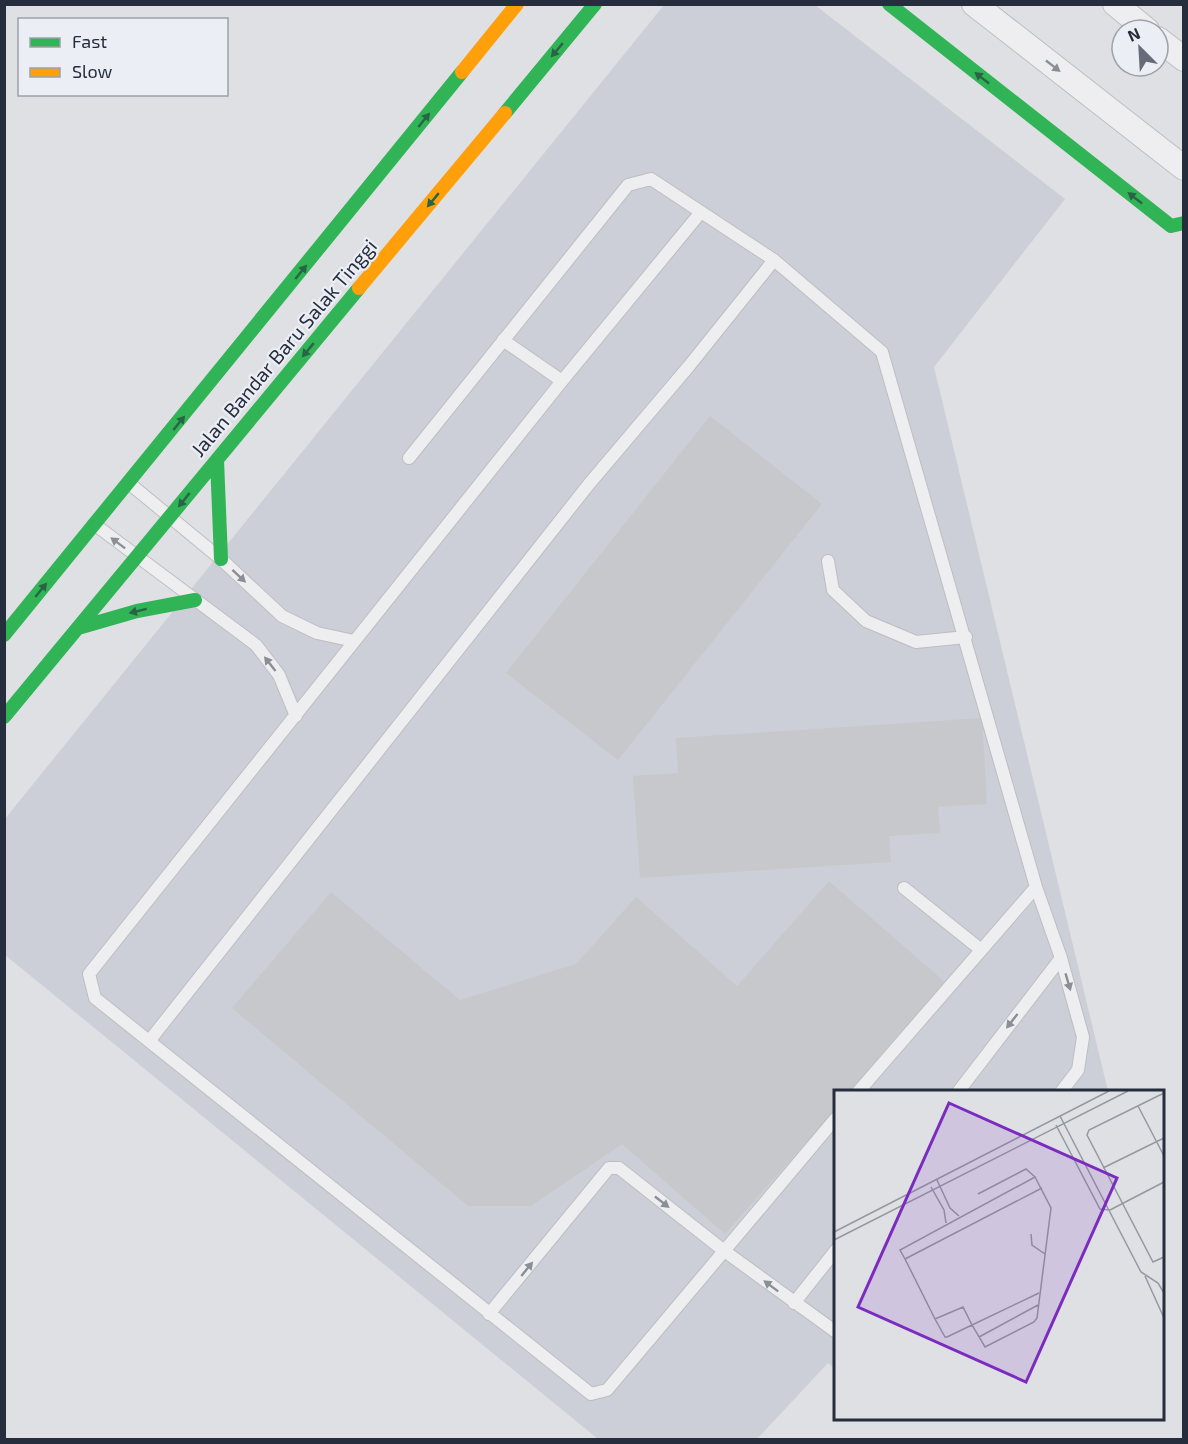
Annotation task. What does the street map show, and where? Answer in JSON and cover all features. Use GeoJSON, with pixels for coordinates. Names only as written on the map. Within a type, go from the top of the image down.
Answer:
{"type":"FeatureCollection","features":[{"type":"Feature","properties":{"kind":"main road","name":"Jalan Bandar Baru Salak Tinggi"},"geometry":{"type":"LineString","coordinates":[[4,635],[94,524],[130,484],[517,4]]}},
{"type":"Feature","properties":{"kind":"main road","name":"Jalan Bandar Baru Salak Tinggi"},"geometry":{"type":"LineString","coordinates":[[4,717],[595,4]]}},
{"type":"Feature","properties":{"kind":"main road"},"geometry":{"type":"LineString","coordinates":[[889,4],[1171,226],[1184,222]]}},
{"type":"Feature","properties":{"kind":"main road"},"geometry":{"type":"LineString","coordinates":[[217,460],[221,559]]}},
{"type":"Feature","properties":{"kind":"main road"},"geometry":{"type":"LineString","coordinates":[[78,628],[137,610],[195,600]]}},
{"type":"Feature","properties":{"kind":"street"},"geometry":{"type":"LineString","coordinates":[[974,4],[1184,168]]}},
{"type":"Feature","properties":{"kind":"street"},"geometry":{"type":"LineString","coordinates":[[1114,4],[1132,18]]}},
{"type":"Feature","properties":{"kind":"street"},"geometry":{"type":"LineString","coordinates":[[1170,48],[1184,59]]}},
{"type":"Feature","properties":{"kind":"lane"},"geometry":{"type":"LineString","coordinates":[[409,458],[627,185],[651,179],[774,260],[882,352],[966,637],[1036,887],[1061,958],[1083,1037],[1078,1070],[1063,1090]]}},
{"type":"Feature","properties":{"kind":"lane"},"geometry":{"type":"LineString","coordinates":[[701,212],[562,381],[89,974],[95,998],[591,1394],[607,1390],[834,1120]]}},
{"type":"Feature","properties":{"kind":"lane"},"geometry":{"type":"LineString","coordinates":[[150,1040],[589,484],[689,366],[774,260]]}},
{"type":"Feature","properties":{"kind":"lane"},"geometry":{"type":"LineString","coordinates":[[503,340],[562,381]]}},
{"type":"Feature","properties":{"kind":"lane"},"geometry":{"type":"LineString","coordinates":[[130,484],[221,559],[282,616],[317,633],[354,640]]}},
{"type":"Feature","properties":{"kind":"lane"},"geometry":{"type":"LineString","coordinates":[[94,524],[256,645],[279,675],[296,716]]}},
{"type":"Feature","properties":{"kind":"lane"},"geometry":{"type":"LineString","coordinates":[[828,561],[833,590],[866,621],[916,642],[966,637]]}},
{"type":"Feature","properties":{"kind":"lane"},"geometry":{"type":"LineString","coordinates":[[860,1090],[1036,887]]}},
{"type":"Feature","properties":{"kind":"lane"},"geometry":{"type":"LineString","coordinates":[[904,888],[980,949]]}},
{"type":"Feature","properties":{"kind":"lane"},"geometry":{"type":"LineString","coordinates":[[960,1090],[1061,958]]}},
{"type":"Feature","properties":{"kind":"lane"},"geometry":{"type":"LineString","coordinates":[[489,1314],[609,1168],[619,1168],[723,1250],[834,1331]]}},
{"type":"Feature","properties":{"kind":"lane"},"geometry":{"type":"LineString","coordinates":[[794,1303],[834,1253]]}},
{"type":"Feature","properties":{"kind":"shaded area"},"geometry":{"type":"Polygon","coordinates":[[[664,5],[815,5],[1065,199],[934,367],[1108,1090],[834,1090],[834,1368],[828,1363],[757,1439],[598,1439],[5,955],[4,820],[664,5]]]}},
{"type":"Feature","properties":{"kind":"building"},"geometry":{"type":"Polygon","coordinates":[[[710,416],[822,504],[618,760],[506,673],[710,416]]]}},
{"type":"Feature","properties":{"kind":"building"},"geometry":{"type":"Polygon","coordinates":[[[982,718],[987,804],[938,807],[940,833],[889,836],[891,862],[640,878],[633,776],[678,773],[676,738],[982,718]]]}},
{"type":"Feature","properties":{"kind":"building"},"geometry":{"type":"Polygon","coordinates":[[[829,881],[947,984],[853,1090],[834,1090],[834,1111],[725,1234],[622,1144],[531,1206],[468,1206],[232,1008],[331,892],[460,1000],[576,964],[636,897],[737,986],[829,881]]]}},
{"type":"Feature","properties":{"kind":"traffic: fast"},"geometry":{"type":"LineString","coordinates":[[505,113],[595,4]]}},
{"type":"Feature","properties":{"kind":"traffic: fast"},"geometry":{"type":"LineString","coordinates":[[889,4],[1171,226],[1184,223]]}},
{"type":"Feature","properties":{"kind":"traffic: fast"},"geometry":{"type":"LineString","coordinates":[[4,635],[462,72]]}},
{"type":"Feature","properties":{"kind":"traffic: fast"},"geometry":{"type":"LineString","coordinates":[[4,717],[359,288]]}},
{"type":"Feature","properties":{"kind":"traffic: fast"},"geometry":{"type":"LineString","coordinates":[[217,460],[221,559]]}},
{"type":"Feature","properties":{"kind":"traffic: fast"},"geometry":{"type":"LineString","coordinates":[[78,628],[137,611],[195,600]]}},
{"type":"Feature","properties":{"kind":"traffic: slow"},"geometry":{"type":"LineString","coordinates":[[462,72],[517,4]]}},
{"type":"Feature","properties":{"kind":"traffic: slow"},"geometry":{"type":"LineString","coordinates":[[359,288],[505,113]]}}]}
